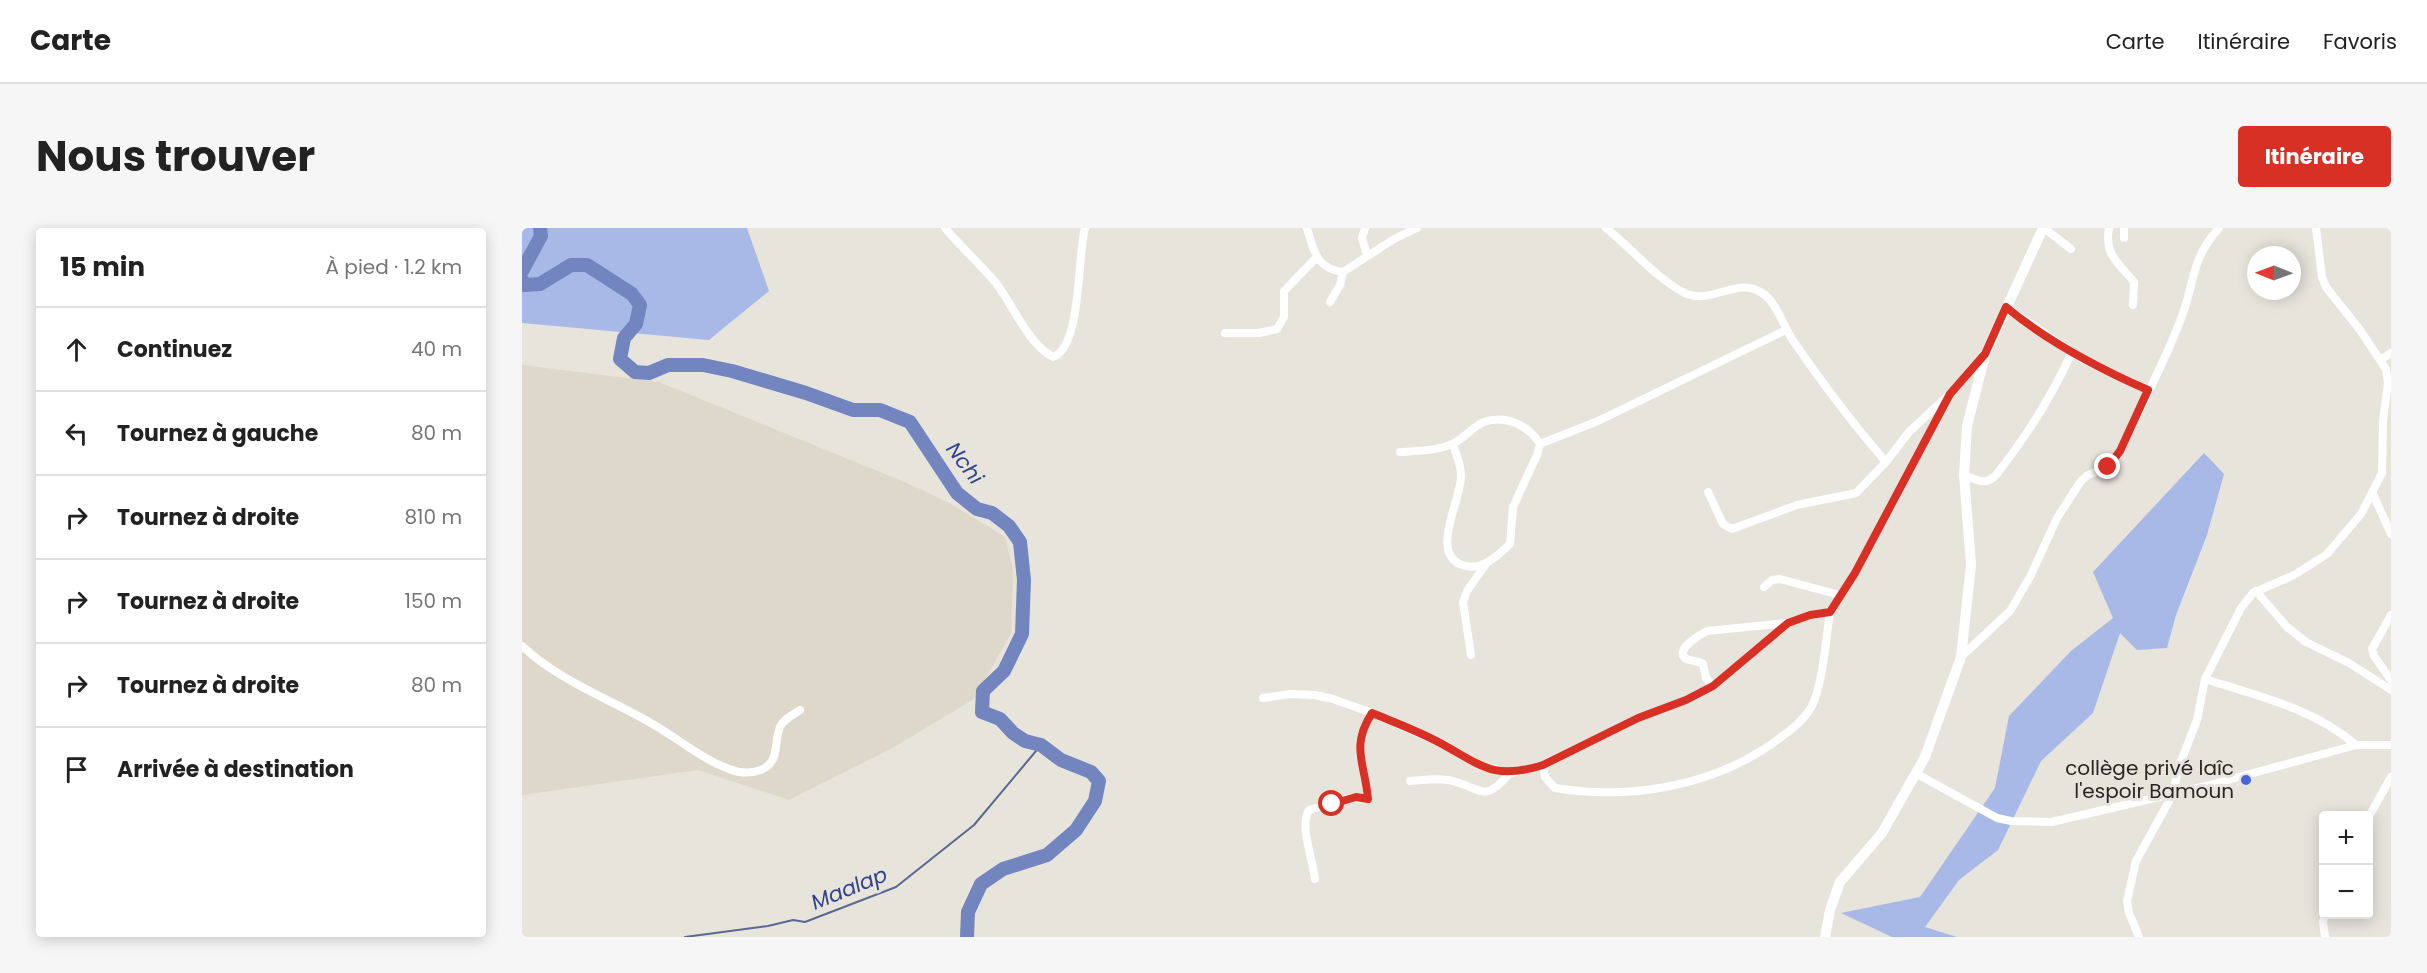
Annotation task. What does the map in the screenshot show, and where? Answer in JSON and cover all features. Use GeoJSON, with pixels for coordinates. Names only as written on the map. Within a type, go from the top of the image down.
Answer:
{"type":"FeatureCollection","features":[{"type":"Feature","properties":{"kind":"main road"},"geometry":{"type":"LineString","coordinates":[[1825,937],[1830,910],[1840,882],[1882,833],[1917,774],[1937,729],[1961,657],[1971,566],[1964,475],[1967,426],[1985,354],[2044,228]]}},
{"type":"Feature","properties":{"kind":"street"},"geometry":{"type":"LineString","coordinates":[[945,228],[996,284],[1043,350],[1053,357],[1063,351],[1073,322],[1085,228]]}},
{"type":"Feature","properties":{"kind":"street"},"geometry":{"type":"LineString","coordinates":[[1307,228],[1317,257],[1326,268],[1343,272]]}},
{"type":"Feature","properties":{"kind":"street"},"geometry":{"type":"LineString","coordinates":[[1365,228],[1362,237],[1367,255]]}},
{"type":"Feature","properties":{"kind":"street"},"geometry":{"type":"LineString","coordinates":[[1330,302],[1340,285],[1343,272],[1367,255],[1417,228]]}},
{"type":"Feature","properties":{"kind":"street"},"geometry":{"type":"LineString","coordinates":[[1605,228],[1686,294],[1708,296],[1741,287],[1756,289],[1771,301],[1786,330],[1853,424],[1886,462]]}},
{"type":"Feature","properties":{"kind":"street"},"geometry":{"type":"LineString","coordinates":[[2044,228],[2071,249]]}},
{"type":"Feature","properties":{"kind":"street"},"geometry":{"type":"LineString","coordinates":[[2109,228],[2108,239],[2112,257],[2134,282],[2133,305]]}},
{"type":"Feature","properties":{"kind":"street"},"geometry":{"type":"LineString","coordinates":[[2124,228],[2124,238]]}},
{"type":"Feature","properties":{"kind":"street"},"geometry":{"type":"LineString","coordinates":[[1961,657],[2010,611],[2030,577],[2057,518],[2076,489],[2088,475],[2099,472],[2113,462],[2183,314],[2199,257],[2219,228]]}},
{"type":"Feature","properties":{"kind":"street"},"geometry":{"type":"LineString","coordinates":[[2139,937],[2129,913],[2128,888],[2136,861],[2173,794],[2178,770],[2197,720],[2205,679],[2241,608],[2248,597],[2256,591],[2294,575],[2327,554],[2361,514],[2382,473],[2384,464],[2382,436],[2388,390],[2386,369],[2360,330],[2326,287],[2316,228]]}},
{"type":"Feature","properties":{"kind":"street"},"geometry":{"type":"LineString","coordinates":[[1225,333],[1259,333],[1277,329],[1284,317],[1284,291],[1317,257]]}},
{"type":"Feature","properties":{"kind":"street"},"geometry":{"type":"LineString","coordinates":[[2006,307],[2072,352],[2148,390]]}},
{"type":"Feature","properties":{"kind":"street"},"geometry":{"type":"LineString","coordinates":[[1540,444],[1598,421],[1786,330]]}},
{"type":"Feature","properties":{"kind":"street"},"geometry":{"type":"LineString","coordinates":[[1964,475],[1984,482],[1990,481],[1996,475],[2028,432],[2072,352]]}},
{"type":"Feature","properties":{"kind":"street"},"geometry":{"type":"LineString","coordinates":[[2380,360],[2391,353]]}},
{"type":"Feature","properties":{"kind":"street"},"geometry":{"type":"LineString","coordinates":[[1708,492],[1723,524],[1732,529],[1797,505],[1821,499],[1850,496],[1856,493],[1886,462],[1910,432],[1950,394],[1985,354]]}},
{"type":"Feature","properties":{"kind":"street"},"geometry":{"type":"LineString","coordinates":[[1543,765],[1545,777],[1555,788],[1600,793],[1689,782],[1753,758],[1788,733],[1812,705],[1818,684],[1830,612],[1855,573],[1950,394]]}},
{"type":"Feature","properties":{"kind":"street"},"geometry":{"type":"LineString","coordinates":[[1400,452],[1453,444],[1485,421],[1506,421],[1526,427],[1540,444]]}},
{"type":"Feature","properties":{"kind":"street"},"geometry":{"type":"LineString","coordinates":[[1453,444],[1461,474],[1461,486],[1451,520],[1448,549],[1458,563],[1467,567],[1486,564]]}},
{"type":"Feature","properties":{"kind":"street"},"geometry":{"type":"LineString","coordinates":[[1471,655],[1463,602],[1467,591],[1486,564],[1510,544],[1513,507],[1540,444]]}},
{"type":"Feature","properties":{"kind":"street"},"geometry":{"type":"LineString","coordinates":[[2373,494],[2391,534]]}},
{"type":"Feature","properties":{"kind":"street"},"geometry":{"type":"LineString","coordinates":[[1764,587],[1772,580],[1791,580],[1840,595]]}},
{"type":"Feature","properties":{"kind":"street"},"geometry":{"type":"LineString","coordinates":[[2256,591],[2287,627],[2306,642],[2349,663],[2391,690]]}},
{"type":"Feature","properties":{"kind":"street"},"geometry":{"type":"LineString","coordinates":[[1713,686],[1706,678],[1703,664],[1685,658],[1683,655],[1683,651],[1694,636],[1707,631],[1788,623],[1810,615],[1830,612]]}},
{"type":"Feature","properties":{"kind":"street"},"geometry":{"type":"LineString","coordinates":[[2391,615],[2372,649],[2374,656],[2391,680]]}},
{"type":"Feature","properties":{"kind":"street"},"geometry":{"type":"LineString","coordinates":[[1263,698],[1290,694],[1316,695],[1372,713],[1443,744],[1479,765],[1510,773],[1543,765],[1638,718],[1686,700],[1713,686],[1788,623]]}},
{"type":"Feature","properties":{"kind":"street"},"geometry":{"type":"LineString","coordinates":[[522,646],[534,657],[570,679],[715,762],[738,772],[761,770],[772,762],[777,752],[779,728],[783,721],[800,710]]}},
{"type":"Feature","properties":{"kind":"street"},"geometry":{"type":"LineString","coordinates":[[2205,679],[2280,702],[2314,716],[2356,745]]}},
{"type":"Feature","properties":{"kind":"street"},"geometry":{"type":"LineString","coordinates":[[1315,879],[1306,834],[1306,814],[1309,810],[1351,798],[1368,799],[1359,742],[1364,725],[1372,713]]}},
{"type":"Feature","properties":{"kind":"street"},"geometry":{"type":"LineString","coordinates":[[1917,774],[1986,814],[2011,821],[2052,822],[2173,794],[2356,745],[2391,745]]}},
{"type":"Feature","properties":{"kind":"street"},"geometry":{"type":"LineString","coordinates":[[1410,781],[1449,780],[1482,792],[1499,786],[1510,773]]}},
{"type":"Feature","properties":{"kind":"street"},"geometry":{"type":"LineString","coordinates":[[2372,811],[2391,777]]}},
{"type":"Feature","properties":{"kind":"street"},"geometry":{"type":"LineString","coordinates":[[2324,919],[2325,937]]}},
{"type":"Feature","properties":{"kind":"shaded area"},"geometry":{"type":"Polygon","coordinates":[[[522,228],[747,228],[769,291],[709,340],[522,323],[522,228]]]}},
{"type":"Feature","properties":{"kind":"shaded area"},"geometry":{"type":"Polygon","coordinates":[[[522,365],[659,382],[907,483],[951,504],[1005,537],[1013,569],[1011,633],[974,699],[889,750],[789,800],[698,770],[522,795],[522,365]]]}},
{"type":"Feature","properties":{"kind":"shaded area"},"geometry":{"type":"Polygon","coordinates":[[[2204,453],[2224,474],[2207,535],[2176,615],[2167,648],[2137,650],[2120,633],[2093,713],[2041,761],[1998,850],[1959,880],[1925,927],[1957,937],[1892,937],[1841,913],[1920,897],[1995,788],[2009,716],[2071,651],[2113,618],[2093,572],[2204,453]]]}},
{"type":"Feature","properties":{"kind":"waterway","name":"Nchi"},"geometry":{"type":"LineString","coordinates":[[522,271],[541,236],[540,228]]}},
{"type":"Feature","properties":{"kind":"waterway","name":"Nchi"},"geometry":{"type":"LineString","coordinates":[[522,280],[525,285],[540,284],[571,265],[587,265],[632,294],[640,305],[636,324],[624,338],[620,359],[635,372],[649,373],[668,365],[703,365],[732,371],[806,393],[853,410],[880,410],[910,422],[957,493],[977,509],[992,513],[1009,526],[1020,542],[1024,580],[1022,634],[1004,671],[983,691],[982,712],[1000,719],[1013,733],[1025,741],[1041,745],[1061,760],[1091,772],[1099,781],[1095,801],[1076,830],[1047,855],[1003,869],[981,884],[968,912],[967,937]]}},
{"type":"Feature","properties":{"kind":"waterway","name":"Maalap"},"geometry":{"type":"LineString","coordinates":[[685,937],[768,926],[793,920],[805,922],[896,887],[974,825],[1041,745]]}},
{"type":"Feature","properties":{"kind":"place","name":"collège privé laîc l'espoir Bamoun"},"geometry":{"type":"Point","coordinates":[2246,780]}},
{"type":"Feature","properties":{"kind":"route"},"geometry":{"type":"LineString","coordinates":[[1332,804],[1356,797],[1368,799],[1359,742],[1364,725],[1372,713],[1443,744],[1479,765],[1510,773],[1527,770],[1543,765],[1638,718],[1686,700],[1713,686],[1729,675],[1788,623],[1810,615],[1830,612],[1855,573],[1950,394],[1985,354],[2006,307],[2084,360],[2148,390],[2120,451],[2108,467]]}}]}
